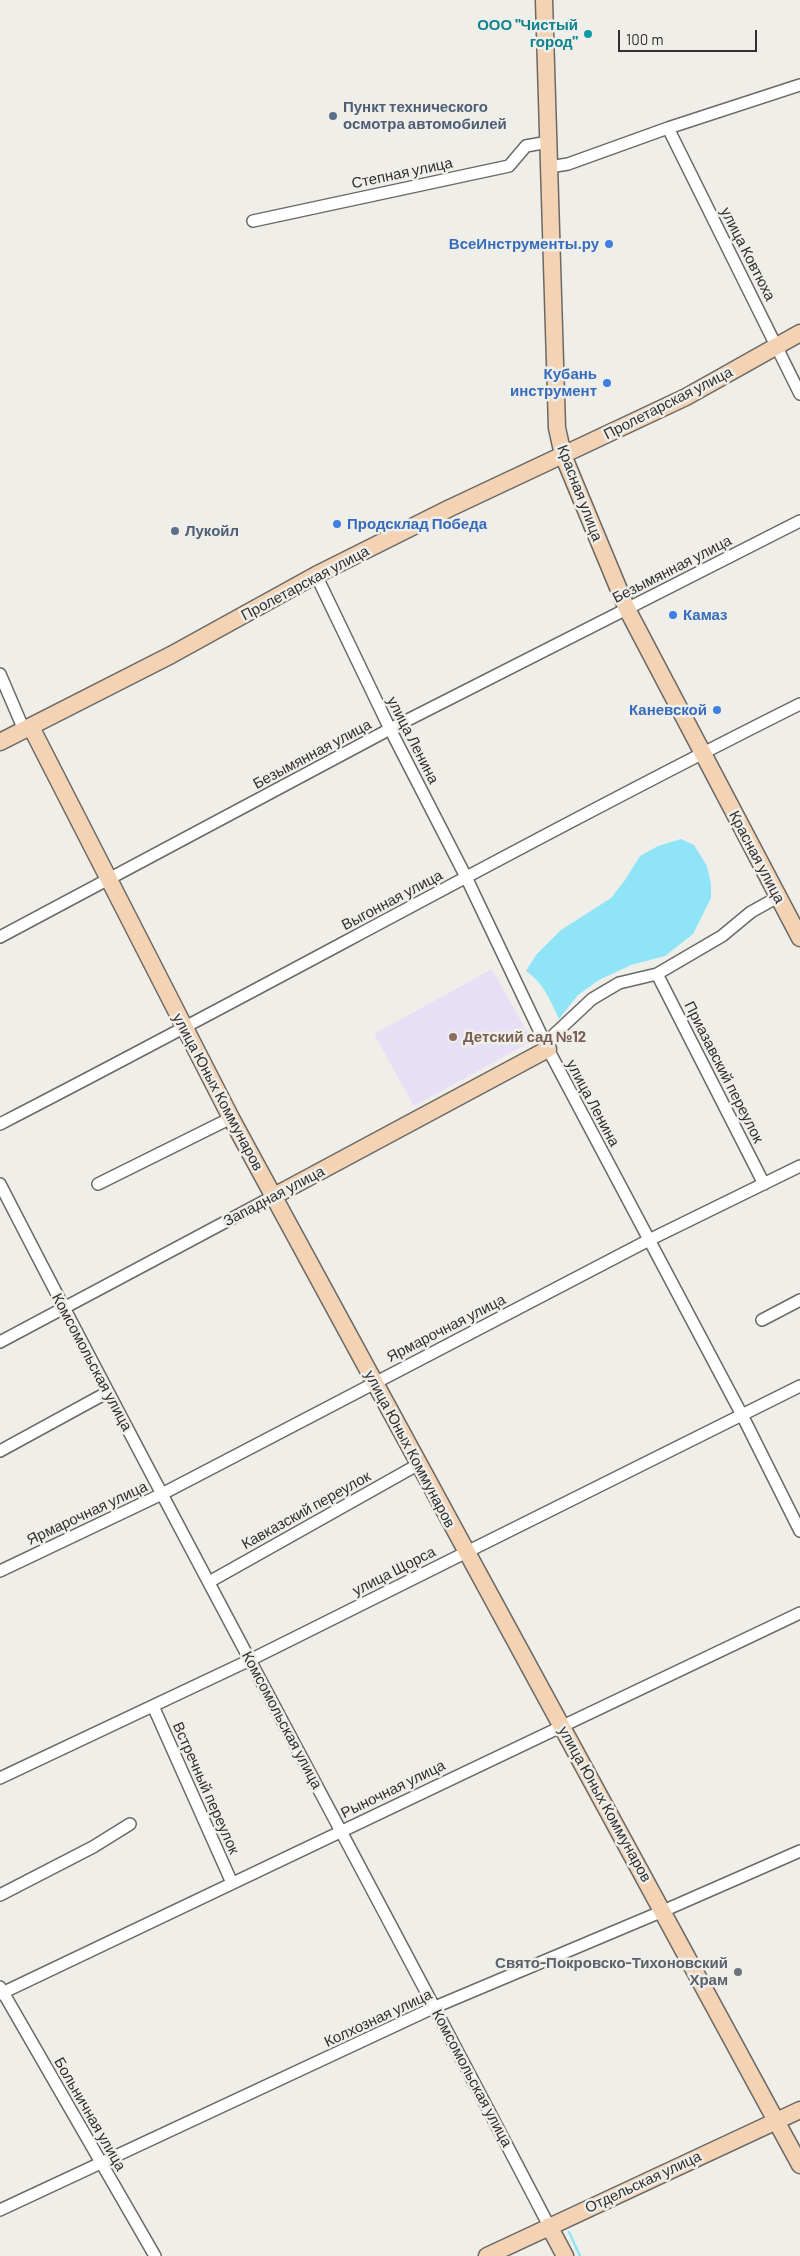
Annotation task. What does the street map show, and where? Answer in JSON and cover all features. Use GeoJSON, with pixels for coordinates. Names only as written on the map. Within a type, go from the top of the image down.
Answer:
{"type":"FeatureCollection","features":[{"type":"Feature","properties":{"kind":"street","name":"Красная улица"},"geometry":{"type":"LineString","coordinates":[[544,0],[558,428],[563,455],[627,609],[800,938]]}},
{"type":"Feature","properties":{"kind":"street"},"geometry":{"type":"LineString","coordinates":[[549,167],[568,164],[668,128],[800,85]]}},
{"type":"Feature","properties":{"kind":"street","name":"улица Ковтюха"},"geometry":{"type":"LineString","coordinates":[[668,128],[800,394]]}},
{"type":"Feature","properties":{"kind":"street","name":"Степная улица"},"geometry":{"type":"LineString","coordinates":[[253,221],[509,166],[526,146],[548,142]]}},
{"type":"Feature","properties":{"kind":"street","name":"Пролетарская улица"},"geometry":{"type":"LineString","coordinates":[[0,742],[171,654],[316,575],[450,508],[686,397],[800,333]]}},
{"type":"Feature","properties":{"kind":"street","name":"Безымянная улица"},"geometry":{"type":"LineString","coordinates":[[0,937],[390,729],[800,521]]}},
{"type":"Feature","properties":{"kind":"street","name":"улица Ленина"},"geometry":{"type":"LineString","coordinates":[[316,575],[390,729],[466,877],[546,1046],[742,1416],[800,1531]]}},
{"type":"Feature","properties":{"kind":"street","name":"улица Юных Коммунаров"},"geometry":{"type":"LineString","coordinates":[[0,674],[231,1118],[800,2165]]}},
{"type":"Feature","properties":{"kind":"street","name":"Выгонная улица"},"geometry":{"type":"LineString","coordinates":[[0,1124],[184,1029],[466,877],[702,753],[800,704]]}},
{"type":"Feature","properties":{"kind":"street"},"geometry":{"type":"LineString","coordinates":[[546,1046],[592,999],[619,983],[657,974],[722,936],[751,912],[778,897]]}},
{"type":"Feature","properties":{"kind":"street","name":"Приазавский переулок"},"geometry":{"type":"LineString","coordinates":[[657,974],[764,1184]]}},
{"type":"Feature","properties":{"kind":"street","name":"Западная улица"},"geometry":{"type":"LineString","coordinates":[[0,1342],[274,1196],[546,1046]]}},
{"type":"Feature","properties":{"kind":"street"},"geometry":{"type":"LineString","coordinates":[[98,1184],[231,1118]]}},
{"type":"Feature","properties":{"kind":"street","name":"Ярмарочная улица"},"geometry":{"type":"LineString","coordinates":[[0,1571],[162,1494],[649,1240],[800,1166]]}},
{"type":"Feature","properties":{"kind":"street","name":"Комсомольская улица"},"geometry":{"type":"LineString","coordinates":[[0,1184],[64,1309],[435,2007],[565,2256]]}},
{"type":"Feature","properties":{"kind":"street"},"geometry":{"type":"LineString","coordinates":[[762,1320],[800,1300]]}},
{"type":"Feature","properties":{"kind":"street","name":"улица Щорса"},"geometry":{"type":"LineString","coordinates":[[0,1778],[250,1660],[800,1386]]}},
{"type":"Feature","properties":{"kind":"street"},"geometry":{"type":"LineString","coordinates":[[0,1451],[108,1392]]}},
{"type":"Feature","properties":{"kind":"street","name":"Кавказский переулок"},"geometry":{"type":"LineString","coordinates":[[209,1582],[419,1464]]}},
{"type":"Feature","properties":{"kind":"street","name":"Рыночная улица"},"geometry":{"type":"LineString","coordinates":[[1,1991],[800,1613]]}},
{"type":"Feature","properties":{"kind":"street","name":"Встречный переулок"},"geometry":{"type":"LineString","coordinates":[[153,1706],[232,1883]]}},
{"type":"Feature","properties":{"kind":"street"},"geometry":{"type":"LineString","coordinates":[[0,1895],[93,1847],[130,1824]]}},
{"type":"Feature","properties":{"kind":"street","name":"Колхозная улица"},"geometry":{"type":"LineString","coordinates":[[0,2210],[435,2007],[800,1851]]}},
{"type":"Feature","properties":{"kind":"street","name":"Больничная улица"},"geometry":{"type":"LineString","coordinates":[[1,1991],[155,2256]]}},
{"type":"Feature","properties":{"kind":"street","name":"Отдельская улица"},"geometry":{"type":"LineString","coordinates":[[487,2256],[800,2110]]}},
{"type":"Feature","properties":{"kind":"shaded area","name":"Детский сад №12"},"geometry":{"type":"Polygon","coordinates":[[[492,969],[532,1041],[414,1106],[374,1034],[492,969]]]}},
{"type":"Feature","properties":{"kind":"water"},"geometry":{"type":"Polygon","coordinates":[[[681,839],[694,845],[707,866],[711,884],[711,898],[693,934],[665,956],[631,965],[599,980],[578,995],[559,1019],[542,986],[526,971],[536,955],[561,930],[611,898],[640,856],[658,846],[681,839]]]}},
{"type":"Feature","properties":{"kind":"waterway"},"geometry":{"type":"LineString","coordinates":[[569,2232],[580,2256]]}},
{"type":"Feature","properties":{"kind":"place","name":"ООО \"Чистый город\""},"geometry":{"type":"Point","coordinates":[588,34]}},
{"type":"Feature","properties":{"kind":"place","name":"Пункт технического осмотра автомобилей"},"geometry":{"type":"Point","coordinates":[333,116]}},
{"type":"Feature","properties":{"kind":"place","name":"ВсеИнструменты.ру"},"geometry":{"type":"Point","coordinates":[609,244]}},
{"type":"Feature","properties":{"kind":"place","name":"Кубань инструмент"},"geometry":{"type":"Point","coordinates":[607,383]}},
{"type":"Feature","properties":{"kind":"place","name":"Продсклад Победа"},"geometry":{"type":"Point","coordinates":[337,524]}},
{"type":"Feature","properties":{"kind":"place","name":"Лукойл"},"geometry":{"type":"Point","coordinates":[175,531]}},
{"type":"Feature","properties":{"kind":"place","name":"Камаз"},"geometry":{"type":"Point","coordinates":[673,615]}},
{"type":"Feature","properties":{"kind":"place","name":"Каневской"},"geometry":{"type":"Point","coordinates":[717,710]}},
{"type":"Feature","properties":{"kind":"place","name":"Детский сад №12"},"geometry":{"type":"Point","coordinates":[453,1037]}},
{"type":"Feature","properties":{"kind":"place","name":"Свято-Покровско-Тихоновский Храм"},"geometry":{"type":"Point","coordinates":[738,1972]}}]}
